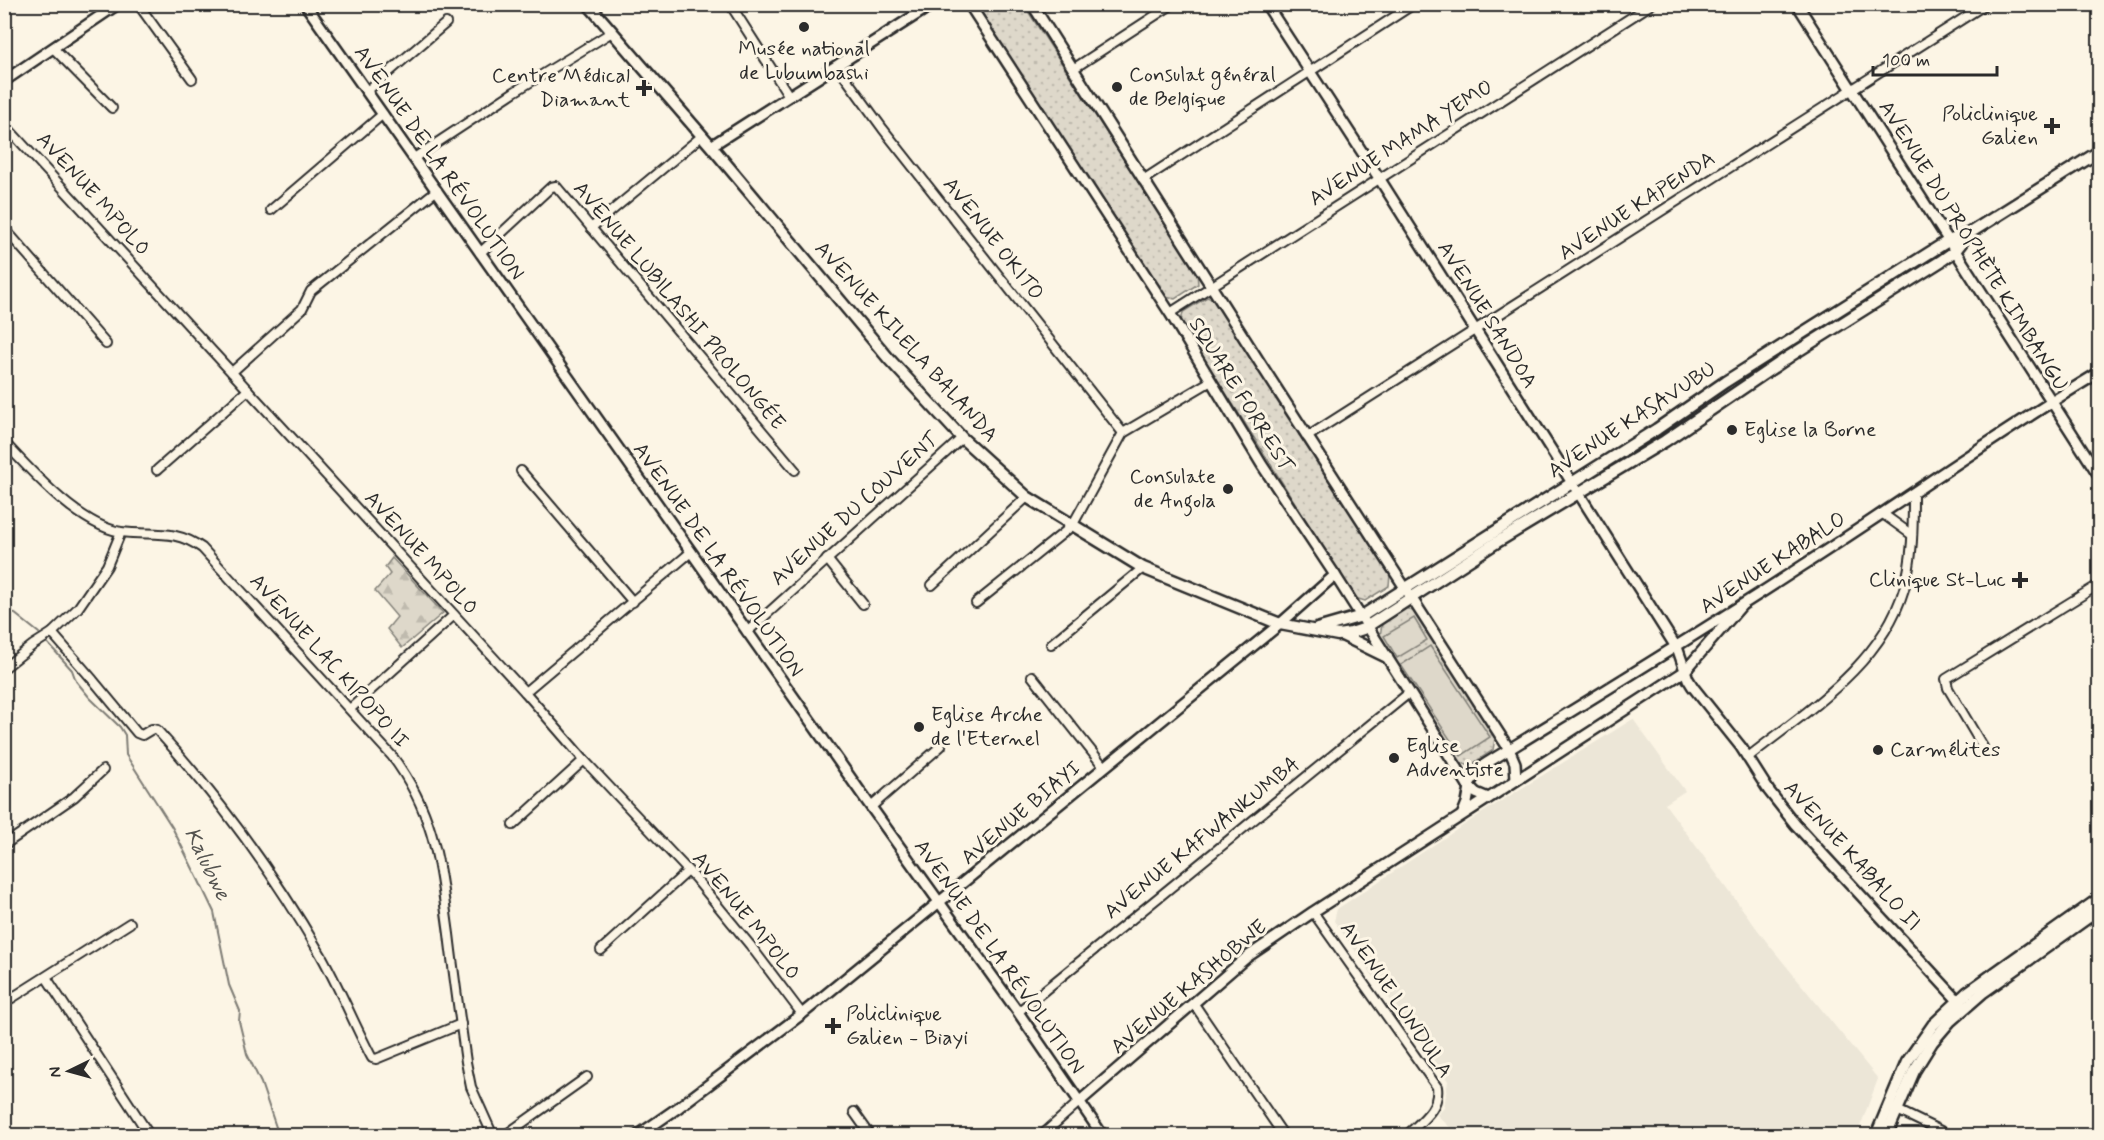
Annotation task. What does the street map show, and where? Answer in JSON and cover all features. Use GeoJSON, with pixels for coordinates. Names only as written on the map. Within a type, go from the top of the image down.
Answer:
{"type":"FeatureCollection","features":[{"type":"Feature","properties":{"kind":"main road","name":"AVENUE KILELA BALANDA"},"geometry":{"type":"LineString","coordinates":[[588,4],[711,146],[889,359],[962,438],[1028,497],[1143,568],[1280,624],[1342,635],[1357,632],[1365,621]]}},
{"type":"Feature","properties":{"kind":"main road","name":"AVENUE KASAVUBU"},"geometry":{"type":"LineString","coordinates":[[1314,630],[1365,621],[1575,488],[1725,382],[1948,241],[1968,234],[2100,151]]}},
{"type":"Feature","properties":{"kind":"main road","name":"AVENUE KASAVUBU"},"geometry":{"type":"LineString","coordinates":[[1575,488],[1665,441],[1790,356],[1955,251],[1968,234]]}},
{"type":"Feature","properties":{"kind":"main road"},"geometry":{"type":"LineString","coordinates":[[1342,635],[1387,657]]}},
{"type":"Feature","properties":{"kind":"main road"},"geometry":{"type":"LineString","coordinates":[[1876,1136],[1923,1054],[1950,1021],[1961,1003],[2100,898]]}},
{"type":"Feature","properties":{"kind":"main road"},"geometry":{"type":"LineString","coordinates":[[1961,1003],[2100,909]]}},
{"type":"Feature","properties":{"kind":"main road"},"geometry":{"type":"LineString","coordinates":[[1886,1136],[1892,1107]]}},
{"type":"Feature","properties":{"kind":"street"},"geometry":{"type":"LineString","coordinates":[[4,81],[118,4]]}},
{"type":"Feature","properties":{"kind":"street"},"geometry":{"type":"LineString","coordinates":[[138,4],[192,80]]}},
{"type":"Feature","properties":{"kind":"street","name":"AVENUE DE LA RÉVOLUTION"},"geometry":{"type":"LineString","coordinates":[[305,4],[747,632],[1018,1012],[1103,1136]]}},
{"type":"Feature","properties":{"kind":"street"},"geometry":{"type":"LineString","coordinates":[[730,4],[789,96]]}},
{"type":"Feature","properties":{"kind":"street"},"geometry":{"type":"LineString","coordinates":[[711,146],[933,4]]}},
{"type":"Feature","properties":{"kind":"street","name":"SQUARE FORREST"},"geometry":{"type":"LineString","coordinates":[[969,4],[1170,313],[1262,465],[1365,621],[1408,693],[1469,786],[1488,798]]}},
{"type":"Feature","properties":{"kind":"street","name":"SQUARE FORREST"},"geometry":{"type":"LineString","coordinates":[[1032,4],[1307,437],[1509,749],[1515,763],[1516,780]]}},
{"type":"Feature","properties":{"kind":"street"},"geometry":{"type":"LineString","coordinates":[[1073,69],[1173,4]]}},
{"type":"Feature","properties":{"kind":"street","name":"AVENUE SANDOA"},"geometry":{"type":"LineString","coordinates":[[1266,4],[1676,646],[1685,671]]}},
{"type":"Feature","properties":{"kind":"street"},"geometry":{"type":"LineString","coordinates":[[1143,180],[1414,4]]}},
{"type":"Feature","properties":{"kind":"street","name":"AVENUE MAMA YEMO"},"geometry":{"type":"LineString","coordinates":[[1170,313],[1652,4]]}},
{"type":"Feature","properties":{"kind":"street","name":"AVENUE DU PROPHÈTE KIMBANGU"},"geometry":{"type":"LineString","coordinates":[[1797,4],[2100,477]]}},
{"type":"Feature","properties":{"kind":"street","name":"AVENUE KAPENDA"},"geometry":{"type":"LineString","coordinates":[[1307,437],[1986,4]]}},
{"type":"Feature","properties":{"kind":"street"},"geometry":{"type":"LineString","coordinates":[[367,91],[446,23]]}},
{"type":"Feature","properties":{"kind":"street"},"geometry":{"type":"LineString","coordinates":[[414,158],[514,92],[612,32]]}},
{"type":"Feature","properties":{"kind":"street"},"geometry":{"type":"LineString","coordinates":[[53,48],[112,108]]}},
{"type":"Feature","properties":{"kind":"street","name":"AVENUE OKITO"},"geometry":{"type":"LineString","coordinates":[[837,66],[883,129],[1123,433]]}},
{"type":"Feature","properties":{"kind":"street"},"geometry":{"type":"LineString","coordinates":[[271,210],[383,114]]}},
{"type":"Feature","properties":{"kind":"street","name":"AVENUE MPOLO"},"geometry":{"type":"LineString","coordinates":[[4,124],[688,871],[750,945],[802,1014]]}},
{"type":"Feature","properties":{"kind":"street"},"geometry":{"type":"LineString","coordinates":[[591,228],[702,136]]}},
{"type":"Feature","properties":{"kind":"street","name":"AVENUE LUBILASHI PROLONGÉE"},"geometry":{"type":"LineString","coordinates":[[480,253],[553,186],[557,188],[795,470]]}},
{"type":"Feature","properties":{"kind":"street"},"geometry":{"type":"LineString","coordinates":[[232,372],[302,309],[311,291],[437,190]]}},
{"type":"Feature","properties":{"kind":"street"},"geometry":{"type":"LineString","coordinates":[[4,228],[106,344]]}},
{"type":"Feature","properties":{"kind":"street","name":"AVENUE KABALO"},"geometry":{"type":"LineString","coordinates":[[1469,786],[1482,766],[1741,606],[2050,402],[2100,372]]}},
{"type":"Feature","properties":{"kind":"street"},"geometry":{"type":"LineString","coordinates":[[976,603],[1072,526],[1123,433],[1211,381]]}},
{"type":"Feature","properties":{"kind":"street"},"geometry":{"type":"LineString","coordinates":[[157,470],[248,390]]}},
{"type":"Feature","properties":{"kind":"street","name":"AVENUE DU COUVENT"},"geometry":{"type":"LineString","coordinates":[[747,632],[962,438]]}},
{"type":"Feature","properties":{"kind":"street","name":"AVENUE LAC KIPOPO II"},"geometry":{"type":"LineString","coordinates":[[4,442],[48,487],[70,506],[95,521],[122,532],[172,534],[192,541],[202,548],[350,709],[404,772],[431,828],[439,860],[465,1062],[471,1087],[493,1136]]}},
{"type":"Feature","properties":{"kind":"street"},"geometry":{"type":"LineString","coordinates":[[521,471],[633,602]]}},
{"type":"Feature","properties":{"kind":"street"},"geometry":{"type":"LineString","coordinates":[[1747,758],[1850,676],[1867,657],[1904,591],[1912,535],[1913,494]]}},
{"type":"Feature","properties":{"kind":"street"},"geometry":{"type":"LineString","coordinates":[[932,585],[1028,497]]}},
{"type":"Feature","properties":{"kind":"street"},"geometry":{"type":"LineString","coordinates":[[1882,514],[1912,535]]}},
{"type":"Feature","properties":{"kind":"street"},"geometry":{"type":"LineString","coordinates":[[4,668],[52,633],[78,608],[100,578],[122,532]]}},
{"type":"Feature","properties":{"kind":"street"},"geometry":{"type":"LineString","coordinates":[[525,692],[691,552]]}},
{"type":"Feature","properties":{"kind":"street"},"geometry":{"type":"LineString","coordinates":[[827,560],[863,604]]}},
{"type":"Feature","properties":{"kind":"street"},"geometry":{"type":"LineString","coordinates":[[1051,644],[1143,568]]}},
{"type":"Feature","properties":{"kind":"street","name":"AVENUE BIAYI"},"geometry":{"type":"LineString","coordinates":[[637,1136],[802,1014],[1280,624],[1335,575]]}},
{"type":"Feature","properties":{"kind":"street"},"geometry":{"type":"LineString","coordinates":[[1983,747],[1948,688],[1946,679],[2100,584]]}},
{"type":"Feature","properties":{"kind":"street"},"geometry":{"type":"LineString","coordinates":[[1488,798],[1685,671],[1741,606]]}},
{"type":"Feature","properties":{"kind":"street"},"geometry":{"type":"LineString","coordinates":[[350,709],[454,615]]}},
{"type":"Feature","properties":{"kind":"street"},"geometry":{"type":"LineString","coordinates":[[52,633],[137,733],[142,735],[150,729],[157,730],[223,807],[280,888],[321,956],[349,1007],[372,1058],[376,1059],[461,1024]]}},
{"type":"Feature","properties":{"kind":"street","name":"AVENUE KABALO II"},"geometry":{"type":"LineString","coordinates":[[1685,671],[1693,687],[1795,824],[1961,1003]]}},
{"type":"Feature","properties":{"kind":"street"},"geometry":{"type":"LineString","coordinates":[[1032,676],[1104,768]]}},
{"type":"Feature","properties":{"kind":"street","name":"AVENUE KAFWANKUMBA"},"geometry":{"type":"LineString","coordinates":[[1018,1012],[1408,693]]}},
{"type":"Feature","properties":{"kind":"street"},"geometry":{"type":"LineString","coordinates":[[871,807],[941,746]]}},
{"type":"Feature","properties":{"kind":"street"},"geometry":{"type":"LineString","coordinates":[[513,825],[584,760]]}},
{"type":"Feature","properties":{"kind":"street"},"geometry":{"type":"LineString","coordinates":[[4,845],[66,803],[103,770]]}},
{"type":"Feature","properties":{"kind":"street"},"geometry":{"type":"LineString","coordinates":[[1461,816],[1467,804],[1469,786]]}},
{"type":"Feature","properties":{"kind":"street","name":"AVENUE KASHOBWE"},"geometry":{"type":"LineString","coordinates":[[1041,1136],[1247,957],[1488,798]]}},
{"type":"Feature","properties":{"kind":"street"},"geometry":{"type":"LineString","coordinates":[[601,950],[688,871]]}},
{"type":"Feature","properties":{"kind":"street","name":"AVENUE LUNDULA"},"geometry":{"type":"LineString","coordinates":[[1313,912],[1437,1087],[1437,1102],[1434,1108],[1406,1136]]}},
{"type":"Feature","properties":{"kind":"street"},"geometry":{"type":"LineString","coordinates":[[4,1003],[130,923]]}},
{"type":"Feature","properties":{"kind":"street"},"geometry":{"type":"LineString","coordinates":[[46,976],[150,1136]]}},
{"type":"Feature","properties":{"kind":"street"},"geometry":{"type":"LineString","coordinates":[[1194,1004],[1284,1136]]}},
{"type":"Feature","properties":{"kind":"street"},"geometry":{"type":"LineString","coordinates":[[504,1136],[587,1077]]}},
{"type":"Feature","properties":{"kind":"street"},"geometry":{"type":"LineString","coordinates":[[1892,1107],[1951,1136]]}},
{"type":"Feature","properties":{"kind":"street"},"geometry":{"type":"LineString","coordinates":[[854,1112],[871,1136]]}},
{"type":"Feature","properties":{"kind":"shaded area"},"geometry":{"type":"Polygon","coordinates":[[[1633,719],[1685,791],[1665,804],[1766,941],[1878,1079],[1857,1135],[1458,1135],[1437,1115],[1444,1108],[1448,1081],[1334,921],[1337,909],[1482,813],[1633,719]]]}},
{"type":"Feature","properties":{"kind":"green space"},"geometry":{"type":"Polygon","coordinates":[[[975,5],[1024,5],[1197,273],[1198,284],[1175,299],[1165,297],[975,5]]]}},
{"type":"Feature","properties":{"kind":"green space"},"geometry":{"type":"Polygon","coordinates":[[[1207,297],[1215,300],[1390,574],[1389,586],[1365,601],[1355,598],[1181,322],[1183,312],[1207,297]]]}},
{"type":"Feature","properties":{"kind":"green space"},"geometry":{"type":"Polygon","coordinates":[[[392,558],[443,613],[402,648],[387,629],[397,617],[375,591],[390,574],[385,567],[392,558]]]}},
{"type":"Feature","properties":{"kind":"green space"},"geometry":{"type":"Polygon","coordinates":[[[1406,608],[1415,612],[1495,738],[1493,750],[1469,766],[1460,762],[1380,636],[1382,624],[1406,608]]]}},
{"type":"Feature","properties":{"kind":"green space"},"geometry":{"type":"Polygon","coordinates":[[[1414,618],[1427,640],[1397,658],[1384,636],[1414,618]]]}},
{"type":"Feature","properties":{"kind":"green space"},"geometry":{"type":"Polygon","coordinates":[[[1430,646],[1490,737],[1461,756],[1401,665],[1430,646]]]}},
{"type":"Feature","properties":{"kind":"waterway","name":"Kalubwe"},"geometry":{"type":"LineString","coordinates":[[4,605],[39,633]]}},
{"type":"Feature","properties":{"kind":"waterway","name":"Kalubwe"},"geometry":{"type":"LineString","coordinates":[[44,639],[72,670],[76,681],[90,698],[120,727],[125,735],[126,755],[172,827],[214,912],[229,985],[240,1011],[239,1021],[247,1054],[261,1083],[279,1136]]}},
{"type":"Feature","properties":{"kind":"place","name":"Musée national de Lubumbashi"},"geometry":{"type":"Point","coordinates":[804,27]}},
{"type":"Feature","properties":{"kind":"place","name":"Consulat général de Belgique"},"geometry":{"type":"Point","coordinates":[1117,87]}},
{"type":"Feature","properties":{"kind":"place","name":"Centre Médical Diamant"},"geometry":{"type":"Point","coordinates":[644,88]}},
{"type":"Feature","properties":{"kind":"place","name":"Policlinique Galien"},"geometry":{"type":"Point","coordinates":[2052,126]}},
{"type":"Feature","properties":{"kind":"place","name":"Eglise la Borne"},"geometry":{"type":"Point","coordinates":[1732,430]}},
{"type":"Feature","properties":{"kind":"place","name":"Consulate de Angola"},"geometry":{"type":"Point","coordinates":[1228,489]}},
{"type":"Feature","properties":{"kind":"place","name":"Clinique St-Luc"},"geometry":{"type":"Point","coordinates":[2020,580]}},
{"type":"Feature","properties":{"kind":"place","name":"Eglise Arche de l'Eternel"},"geometry":{"type":"Point","coordinates":[919,727]}},
{"type":"Feature","properties":{"kind":"place","name":"Carmélites"},"geometry":{"type":"Point","coordinates":[1878,750]}},
{"type":"Feature","properties":{"kind":"place","name":"Eglise Adventiste"},"geometry":{"type":"Point","coordinates":[1394,758]}},
{"type":"Feature","properties":{"kind":"place","name":"Policlinique Galien - Biayi"},"geometry":{"type":"Point","coordinates":[833,1026]}}]}
